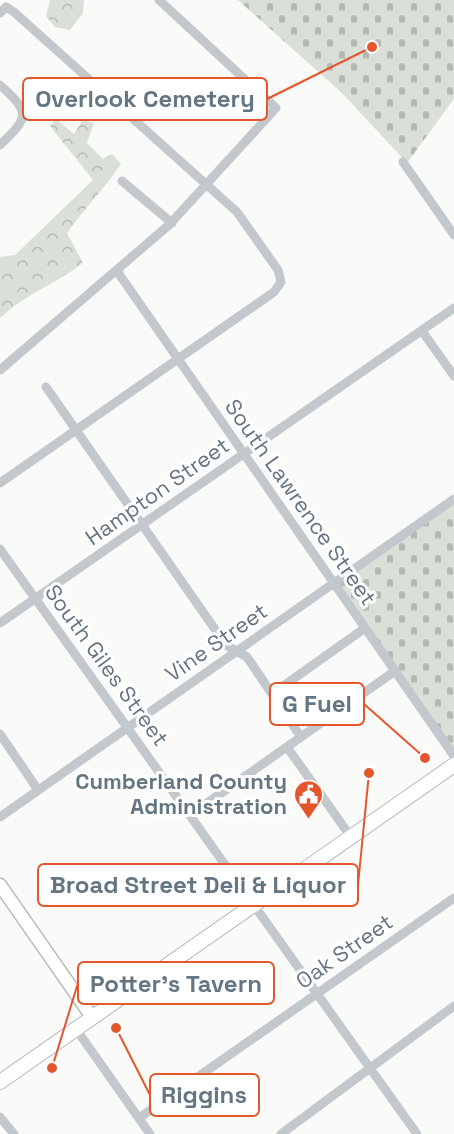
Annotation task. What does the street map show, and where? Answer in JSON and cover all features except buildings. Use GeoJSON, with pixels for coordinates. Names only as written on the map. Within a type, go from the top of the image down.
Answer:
{"type":"FeatureCollection","features":[{"type":"Feature","properties":{"kind":"highway"},"geometry":{"type":"LineString","coordinates":[[0,1082],[454,765]]}},
{"type":"Feature","properties":{"kind":"main road"},"geometry":{"type":"LineString","coordinates":[[0,885],[92,1017]]}},
{"type":"Feature","properties":{"kind":"street"},"geometry":{"type":"LineString","coordinates":[[0,370],[172,223],[276,108],[159,0]]}},
{"type":"Feature","properties":{"kind":"street"},"geometry":{"type":"LineString","coordinates":[[0,12],[6,7],[9,8],[237,212],[278,270],[281,281],[278,288],[0,483]]}},
{"type":"Feature","properties":{"kind":"street"},"geometry":{"type":"LineString","coordinates":[[0,85],[18,102],[23,111],[21,122],[15,131],[0,145]]}},
{"type":"Feature","properties":{"kind":"street"},"geometry":{"type":"LineString","coordinates":[[403,162],[454,235]]}},
{"type":"Feature","properties":{"kind":"street"},"geometry":{"type":"LineString","coordinates":[[122,181],[172,223]]}},
{"type":"Feature","properties":{"kind":"street","name":"South Lawrence Street"},"geometry":{"type":"LineString","coordinates":[[117,271],[454,756]]}},
{"type":"Feature","properties":{"kind":"street","name":"Hampton Street"},"geometry":{"type":"LineString","coordinates":[[0,623],[454,309]]}},
{"type":"Feature","properties":{"kind":"street"},"geometry":{"type":"LineString","coordinates":[[422,331],[454,376]]}},
{"type":"Feature","properties":{"kind":"street"},"geometry":{"type":"LineString","coordinates":[[46,387],[226,645],[247,657],[302,737]]}},
{"type":"Feature","properties":{"kind":"street","name":"Vine Street"},"geometry":{"type":"LineString","coordinates":[[0,817],[454,500]]}},
{"type":"Feature","properties":{"kind":"street","name":"South Giles Street"},"geometry":{"type":"LineString","coordinates":[[0,549],[417,1134]]}},
{"type":"Feature","properties":{"kind":"street"},"geometry":{"type":"LineString","coordinates":[[272,694],[366,628]]}},
{"type":"Feature","properties":{"kind":"street"},"geometry":{"type":"LineString","coordinates":[[190,815],[395,671]]}},
{"type":"Feature","properties":{"kind":"street"},"geometry":{"type":"LineString","coordinates":[[0,734],[38,790]]}},
{"type":"Feature","properties":{"kind":"street"},"geometry":{"type":"LineString","coordinates":[[287,747],[351,837]]}},
{"type":"Feature","properties":{"kind":"street","name":"Oak Street"},"geometry":{"type":"LineString","coordinates":[[139,1118],[454,898]]}},
{"type":"Feature","properties":{"kind":"street"},"geometry":{"type":"LineString","coordinates":[[281,1134],[454,1006]]}},
{"type":"Feature","properties":{"kind":"street"},"geometry":{"type":"LineString","coordinates":[[76,1029],[150,1134]]}},
{"type":"Feature","properties":{"kind":"street"},"geometry":{"type":"LineString","coordinates":[[0,1117],[14,1134]]}},
{"type":"Feature","properties":{"kind":"green space"},"geometry":{"type":"Polygon","coordinates":[[[50,0],[84,0],[83,13],[70,30],[55,27],[46,16],[50,0]]]}},
{"type":"Feature","properties":{"kind":"green space"},"geometry":{"type":"Polygon","coordinates":[[[238,0],[454,0],[454,99],[407,163],[343,94],[238,0]]]}},
{"type":"Feature","properties":{"kind":"green space"},"geometry":{"type":"Polygon","coordinates":[[[56,119],[74,134],[83,120],[94,123],[87,143],[103,159],[112,154],[121,164],[67,233],[83,263],[20,302],[0,318],[0,257],[15,255],[93,180],[50,126],[56,119]]]}},
{"type":"Feature","properties":{"kind":"green space"},"geometry":{"type":"Polygon","coordinates":[[[454,499],[454,756],[334,583],[454,499]]]}},
{"type":"Feature","properties":{"kind":"place","name":"Overlook Cemetery"},"geometry":{"type":"Point","coordinates":[372,47]}},
{"type":"Feature","properties":{"kind":"place","name":"G Fuel"},"geometry":{"type":"Point","coordinates":[425,758]}},
{"type":"Feature","properties":{"kind":"place","name":"Broad Street Deli & Liquor"},"geometry":{"type":"Point","coordinates":[369,773]}},
{"type":"Feature","properties":{"kind":"place","name":"Cumberland County Administration"},"geometry":{"type":"Point","coordinates":[308,820]}},
{"type":"Feature","properties":{"kind":"place","name":"Riggins"},"geometry":{"type":"Point","coordinates":[116,1028]}},
{"type":"Feature","properties":{"kind":"place","name":"Potter's Tavern"},"geometry":{"type":"Point","coordinates":[52,1068]}}]}
